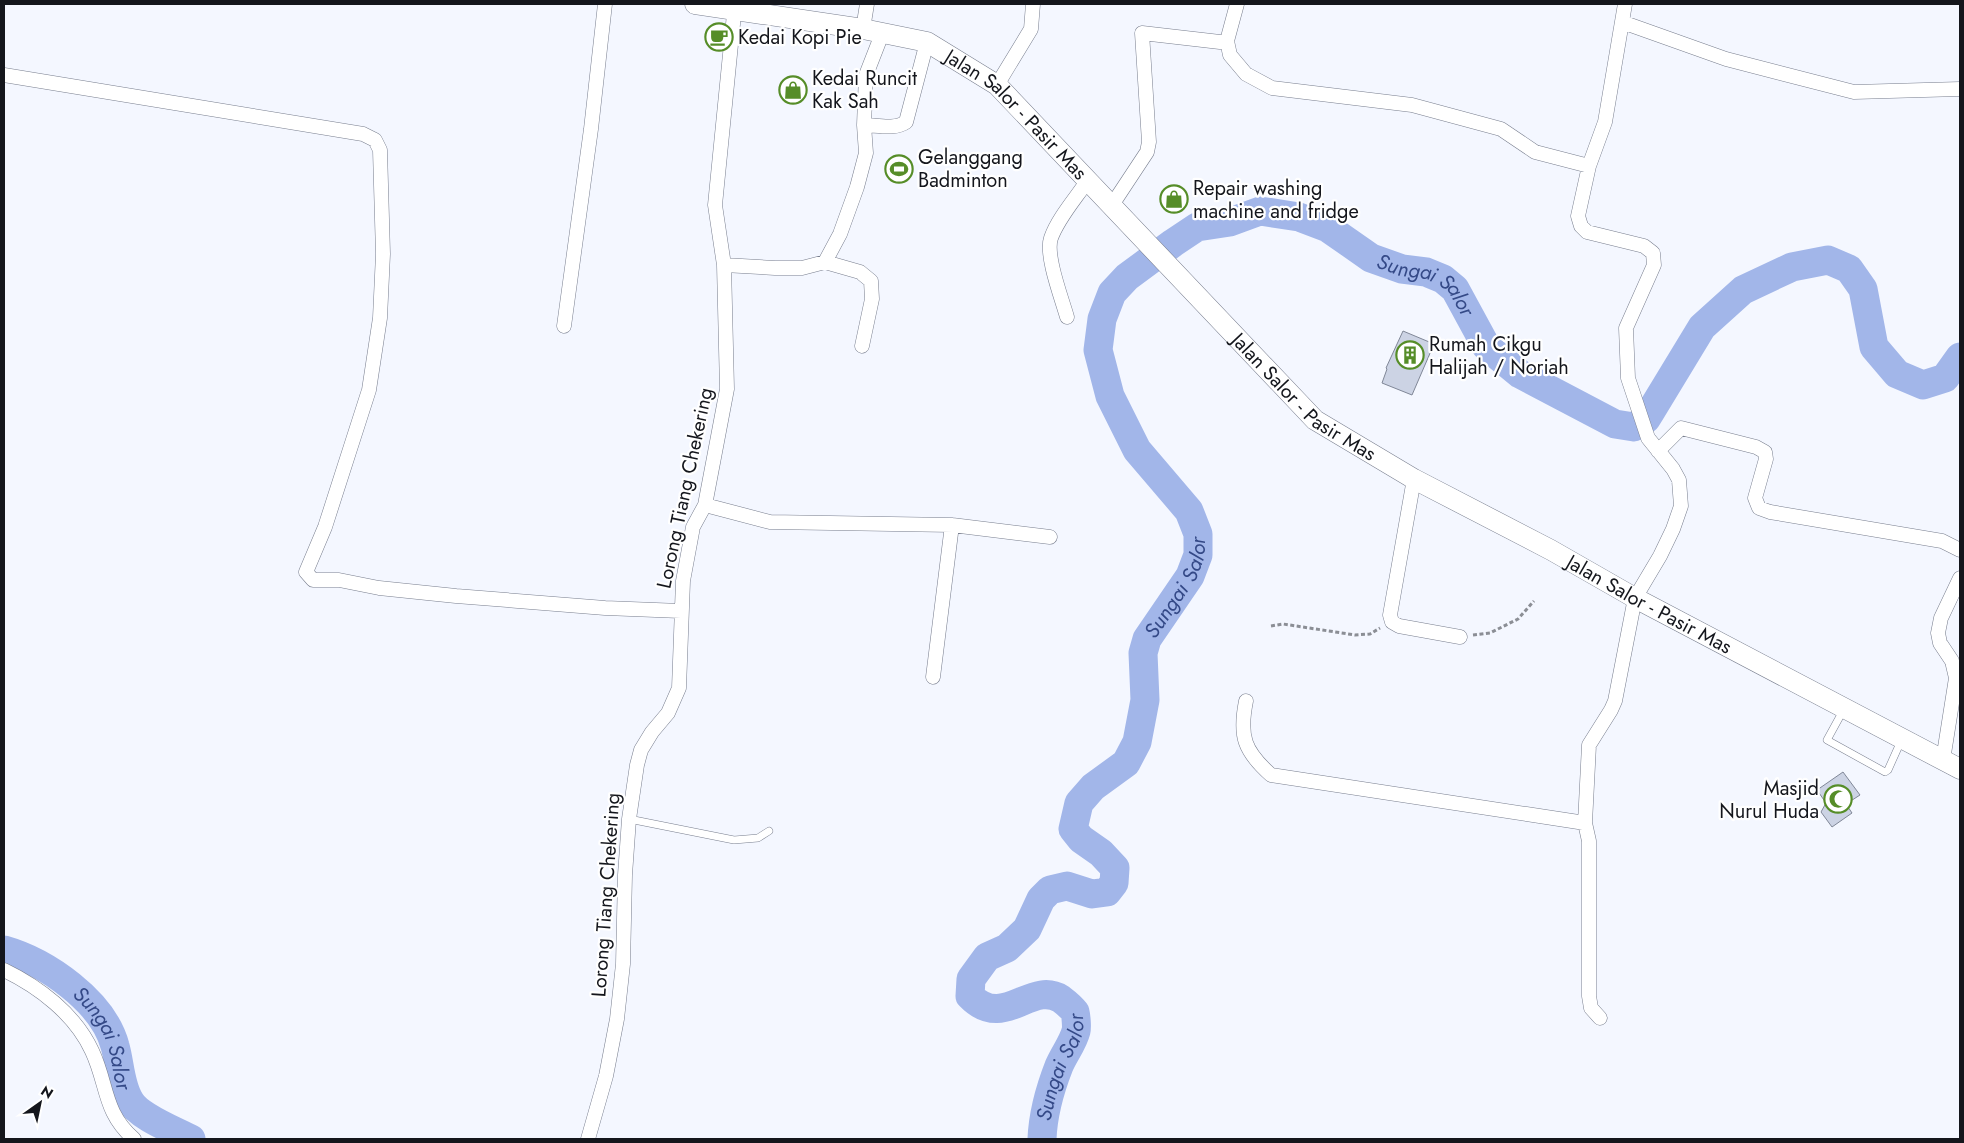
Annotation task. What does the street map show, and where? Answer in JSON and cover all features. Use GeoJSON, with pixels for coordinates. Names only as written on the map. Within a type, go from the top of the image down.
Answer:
{"type":"FeatureCollection","features":[{"type":"Feature","properties":{"kind":"main road","name":"Jalan Salor - Pasir Mas"},"geometry":{"type":"LineString","coordinates":[[695,4],[735,7],[927,42],[997,85],[1315,420],[1414,479],[1551,550],[1635,598],[1952,764]]}},
{"type":"Feature","properties":{"kind":"street"},"geometry":{"type":"LineString","coordinates":[[564,326],[591,128],[605,4]]}},
{"type":"Feature","properties":{"kind":"street"},"geometry":{"type":"LineString","coordinates":[[825,262],[834,247],[857,187],[866,153],[864,125],[866,75],[873,32],[867,4]]}},
{"type":"Feature","properties":{"kind":"street"},"geometry":{"type":"LineString","coordinates":[[997,85],[1030,29],[1033,4]]}},
{"type":"Feature","properties":{"kind":"street"},"geometry":{"type":"LineString","coordinates":[[1237,4],[1227,41],[1230,55],[1246,74],[1272,88],[1412,105],[1501,129],[1535,152],[1589,166]]}},
{"type":"Feature","properties":{"kind":"street"},"geometry":{"type":"LineString","coordinates":[[1600,1018],[1591,1008],[1589,996],[1589,841],[1585,823],[1589,745],[1615,701],[1635,598],[1667,542],[1681,506],[1679,480],[1673,468],[1648,438],[1635,405],[1628,378],[1626,328],[1654,265],[1653,253],[1644,246],[1587,232],[1581,226],[1578,216],[1589,166],[1605,122],[1624,4]]}},
{"type":"Feature","properties":{"kind":"street","name":"Lorong Tiang Chekering"},"geometry":{"type":"LineString","coordinates":[[588,1139],[606,1076],[617,1019],[623,964],[625,875],[630,819],[641,750],[652,732],[668,713],[679,688],[683,581],[693,527],[705,505],[727,389],[724,265],[715,205],[735,7]]}},
{"type":"Feature","properties":{"kind":"street"},"geometry":{"type":"LineString","coordinates":[[1622,22],[1726,59],[1854,92],[1960,89]]}},
{"type":"Feature","properties":{"kind":"street"},"geometry":{"type":"LineString","coordinates":[[1112,205],[1147,152],[1149,142],[1142,33],[1220,42],[1227,41]]}},
{"type":"Feature","properties":{"kind":"street"},"geometry":{"type":"LineString","coordinates":[[864,125],[895,126],[906,122],[927,42]]}},
{"type":"Feature","properties":{"kind":"street"},"geometry":{"type":"LineString","coordinates":[[4,75],[363,134],[375,140],[380,150],[383,254],[378,326],[369,390],[325,527],[306,572],[313,580],[339,580],[379,588],[456,596],[605,608],[681,611]]}},
{"type":"Feature","properties":{"kind":"street"},"geometry":{"type":"LineString","coordinates":[[1067,317],[1050,255],[1050,240],[1056,227],[1088,180]]}},
{"type":"Feature","properties":{"kind":"street"},"geometry":{"type":"LineString","coordinates":[[724,265],[802,268],[825,262],[860,272],[871,281],[872,299],[862,346]]}},
{"type":"Feature","properties":{"kind":"street"},"geometry":{"type":"LineString","coordinates":[[1658,451],[1682,428],[1756,446],[1765,452],[1766,459],[1755,498],[1759,508],[1770,512],[1942,541],[1950,543],[1960,550]]}},
{"type":"Feature","properties":{"kind":"street"},"geometry":{"type":"LineString","coordinates":[[1414,479],[1390,615],[1392,622],[1399,626],[1460,637]]}},
{"type":"Feature","properties":{"kind":"street"},"geometry":{"type":"LineString","coordinates":[[705,505],[770,522],[952,525],[1050,537]]}},
{"type":"Feature","properties":{"kind":"street"},"geometry":{"type":"LineString","coordinates":[[933,677],[952,525]]}},
{"type":"Feature","properties":{"kind":"street"},"geometry":{"type":"LineString","coordinates":[[1952,764],[1956,678],[1952,660],[1940,644],[1938,633],[1941,618],[1960,578]]}},
{"type":"Feature","properties":{"kind":"street"},"geometry":{"type":"LineString","coordinates":[[1246,701],[1242,721],[1246,744],[1255,761],[1271,775],[1585,823]]}},
{"type":"Feature","properties":{"kind":"street"},"geometry":{"type":"LineString","coordinates":[[4,970],[22,979],[45,996],[66,1014],[80,1032],[92,1051],[105,1094],[114,1114],[124,1130],[134,1139]]}},
{"type":"Feature","properties":{"kind":"lane"},"geometry":{"type":"LineString","coordinates":[[1844,708],[1827,740],[1885,772],[1888,770],[1902,738]]}},
{"type":"Feature","properties":{"kind":"lane"},"geometry":{"type":"LineString","coordinates":[[630,819],[734,840],[758,838],[768,831]]}},
{"type":"Feature","properties":{"kind":"path"},"geometry":{"type":"LineString","coordinates":[[1460,637],[1490,633],[1518,619],[1534,601]]}},
{"type":"Feature","properties":{"kind":"path"},"geometry":{"type":"LineString","coordinates":[[1271,626],[1284,624],[1355,635],[1370,634],[1392,622]]}},
{"type":"Feature","properties":{"kind":"building","name":"Rumah Cikgu Halijah / Noriah"},"geometry":{"type":"Polygon","coordinates":[[[1403,331],[1434,344],[1412,395],[1382,383],[1386,368],[1403,331]]]}},
{"type":"Feature","properties":{"kind":"building","name":"Masjid Nurul Huda"},"geometry":{"type":"Polygon","coordinates":[[[1843,772],[1860,795],[1846,804],[1852,813],[1832,827],[1821,812],[1826,803],[1817,790],[1843,772]]]}},
{"type":"Feature","properties":{"kind":"waterway","name":"Sungai Salor"},"geometry":{"type":"LineString","coordinates":[[1042,1139],[1045,1111],[1053,1084],[1059,1066],[1076,1031],[1075,1012],[1061,999],[1050,995],[1039,995],[1017,1004],[994,1009],[982,1005],[970,996],[971,979],[987,957],[1007,948],[1027,929],[1041,899],[1050,890],[1067,886],[1092,894],[1107,892],[1114,883],[1115,868],[1101,853],[1081,839],[1073,829],[1079,803],[1093,787],[1126,763],[1137,742],[1145,700],[1143,653],[1147,639],[1190,576],[1198,555],[1198,534],[1189,511],[1137,450],[1110,396],[1098,350],[1102,319],[1112,293],[1127,277],[1197,227],[1230,222],[1260,211],[1299,217],[1328,228],[1371,258],[1402,269],[1426,272],[1443,279],[1455,289],[1486,346],[1520,374],[1615,424],[1634,427],[1646,419],[1702,327],[1743,290],[1792,267],[1828,260],[1849,269],[1863,289],[1874,347],[1897,374],[1923,385],[1945,378],[1960,357]]}},
{"type":"Feature","properties":{"kind":"waterway","name":"Sungai Salor"},"geometry":{"type":"LineString","coordinates":[[4,950],[37,964],[54,974],[86,999],[109,1029],[115,1046],[124,1088],[130,1101],[149,1118],[191,1139]]}},
{"type":"Feature","properties":{"kind":"place","name":"Kedai Kopi Pie"},"geometry":{"type":"Point","coordinates":[719,37]}},
{"type":"Feature","properties":{"kind":"place","name":"Kedai Runcit Kak Sah"},"geometry":{"type":"Point","coordinates":[793,90]}},
{"type":"Feature","properties":{"kind":"place","name":"Gelanggang Badminton"},"geometry":{"type":"Point","coordinates":[899,169]}},
{"type":"Feature","properties":{"kind":"place","name":"Repair washing machine and fridge"},"geometry":{"type":"Point","coordinates":[1174,199]}},
{"type":"Feature","properties":{"kind":"place","name":"Rumah Cikgu Halijah / Noriah"},"geometry":{"type":"Point","coordinates":[1410,355]}},
{"type":"Feature","properties":{"kind":"place","name":"Masjid Nurul Huda"},"geometry":{"type":"Point","coordinates":[1838,799]}}]}
